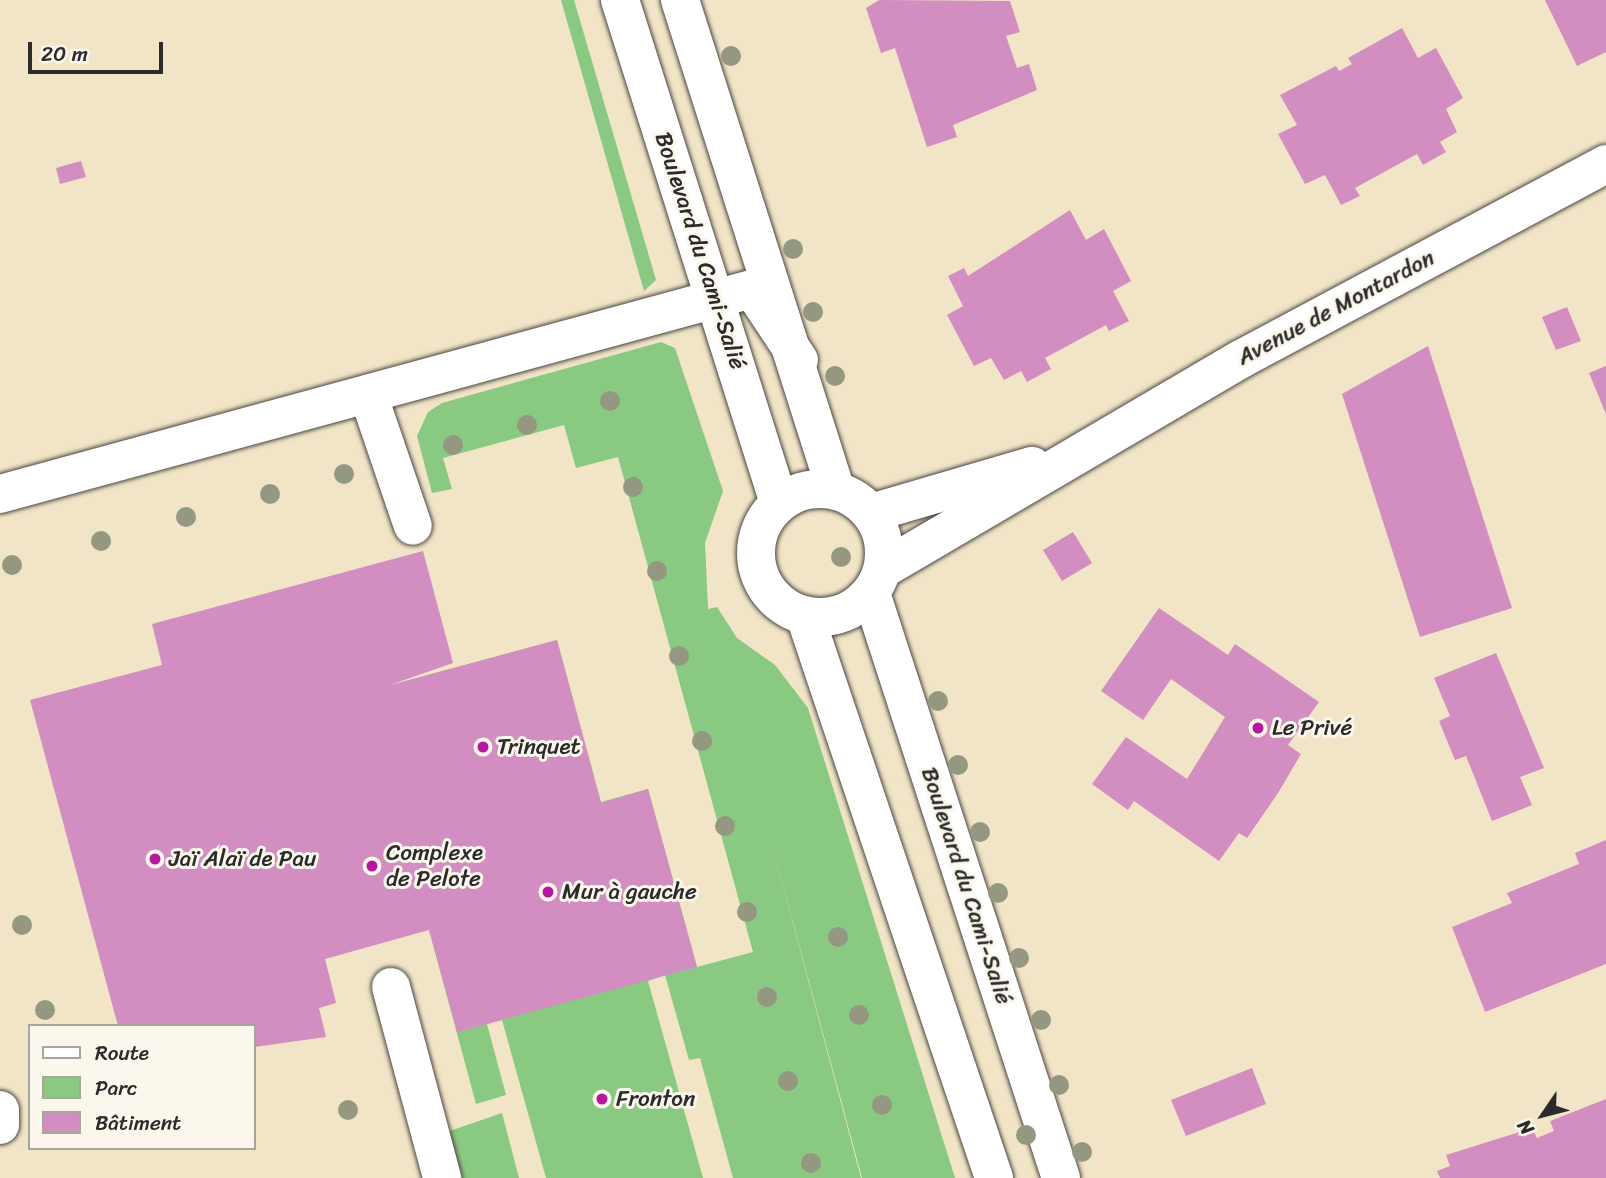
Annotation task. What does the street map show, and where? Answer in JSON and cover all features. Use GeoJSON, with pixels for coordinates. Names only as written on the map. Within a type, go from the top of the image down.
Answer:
{"type":"FeatureCollection","features":[{"type":"Feature","properties":{"kind":"street","name":"Boulevard du Cami-Salié"},"geometry":{"type":"LineString","coordinates":[[620,0],[779,503]]}},
{"type":"Feature","properties":{"kind":"street"},"geometry":{"type":"LineString","coordinates":[[680,0],[799,360],[836,491]]}},
{"type":"Feature","properties":{"kind":"street","name":"Avenue de Montardon"},"geometry":{"type":"LineString","coordinates":[[877,581],[1068,457],[1606,164]]}},
{"type":"Feature","properties":{"kind":"street"},"geometry":{"type":"LineString","coordinates":[[0,494],[752,289],[799,360]]}},
{"type":"Feature","properties":{"kind":"street"},"geometry":{"type":"LineString","coordinates":[[368,394],[413,526]]}},
{"type":"Feature","properties":{"kind":"street","name":"Avenue de Montardon"},"geometry":{"type":"LineString","coordinates":[[871,513],[1068,457]]}},
{"type":"Feature","properties":{"kind":"street"},"geometry":{"type":"LineString","coordinates":[[806,491],[836,491],[871,513],[885,549],[877,581],[841,614],[805,616],[771,595],[756,557],[766,518],[779,503],[806,491]]}},
{"type":"Feature","properties":{"kind":"street","name":"Boulevard du Cami-Salié"},"geometry":{"type":"LineString","coordinates":[[877,581],[1062,1178]]}},
{"type":"Feature","properties":{"kind":"street"},"geometry":{"type":"LineString","coordinates":[[805,616],[994,1178]]}},
{"type":"Feature","properties":{"kind":"street"},"geometry":{"type":"LineString","coordinates":[[391,986],[442,1178]]}},
{"type":"Feature","properties":{"kind":"street"},"geometry":{"type":"LineString","coordinates":[[0,1110],[0,1125]]}},
{"type":"Feature","properties":{"kind":"green space"},"geometry":{"type":"Polygon","coordinates":[[[561,0],[574,0],[656,280],[644,291],[561,0]]]}},
{"type":"Feature","properties":{"kind":"green space"},"geometry":{"type":"Polygon","coordinates":[[[661,342],[675,348],[723,491],[705,543],[708,609],[717,607],[737,638],[775,665],[808,708],[955,1178],[862,1178],[767,826],[861,1178],[733,1178],[700,1058],[689,1060],[665,975],[648,981],[703,1178],[546,1178],[502,1020],[487,1024],[506,1095],[476,1104],[365,692],[557,640],[601,802],[648,789],[697,967],[753,952],[618,457],[576,468],[564,425],[443,458],[452,489],[432,493],[417,436],[428,412],[442,403],[661,342]]]}},
{"type":"Feature","properties":{"kind":"green space"},"geometry":{"type":"Polygon","coordinates":[[[502,1113],[519,1178],[454,1178],[441,1134],[502,1113]]]}},
{"type":"Feature","properties":{"kind":"building"},"geometry":{"type":"Polygon","coordinates":[[[879,0],[1010,1],[1020,32],[1006,36],[1017,68],[1029,64],[1037,90],[953,125],[957,137],[927,147],[895,48],[881,53],[866,8],[879,0]]]}},
{"type":"Feature","properties":{"kind":"building"},"geometry":{"type":"Polygon","coordinates":[[[1545,0],[1606,0],[1606,52],[1577,66],[1545,0]]]}},
{"type":"Feature","properties":{"kind":"building"},"geometry":{"type":"Polygon","coordinates":[[[1402,28],[1418,58],[1436,48],[1463,98],[1446,109],[1457,132],[1440,142],[1446,152],[1423,165],[1417,154],[1355,188],[1360,196],[1341,205],[1325,175],[1305,184],[1278,134],[1297,125],[1280,95],[1336,66],[1339,71],[1352,64],[1348,58],[1402,28]]]}},
{"type":"Feature","properties":{"kind":"building"},"geometry":{"type":"Polygon","coordinates":[[[81,161],[86,177],[60,184],[56,168],[81,161]]]}},
{"type":"Feature","properties":{"kind":"building"},"geometry":{"type":"Polygon","coordinates":[[[1070,210],[1086,240],[1104,229],[1131,281],[1113,291],[1129,321],[1109,331],[1106,325],[1045,358],[1051,369],[1027,382],[1021,371],[1004,380],[991,358],[974,366],[947,315],[963,306],[948,276],[964,268],[968,276],[1070,210]]]}},
{"type":"Feature","properties":{"kind":"building"},"geometry":{"type":"Polygon","coordinates":[[[1567,307],[1581,341],[1556,350],[1542,317],[1567,307]]]}},
{"type":"Feature","properties":{"kind":"building"},"geometry":{"type":"Polygon","coordinates":[[[1428,346],[1512,608],[1420,637],[1342,394],[1428,346]]]}},
{"type":"Feature","properties":{"kind":"building"},"geometry":{"type":"Polygon","coordinates":[[[1606,366],[1606,414],[1589,373],[1606,366]]]}},
{"type":"Feature","properties":{"kind":"building"},"geometry":{"type":"Polygon","coordinates":[[[1073,532],[1092,563],[1062,581],[1043,550],[1073,532]]]}},
{"type":"Feature","properties":{"kind":"building","name":"Complexe de Pelote"},"geometry":{"type":"Polygon","coordinates":[[[423,551],[453,663],[387,686],[557,640],[601,803],[648,789],[697,967],[457,1032],[429,930],[325,959],[336,1003],[319,1008],[326,1037],[256,1047],[256,1024],[117,1024],[30,700],[162,665],[152,624],[423,551]]]}},
{"type":"Feature","properties":{"kind":"building","name":"Le Privé"},"geometry":{"type":"Polygon","coordinates":[[[1159,608],[1228,655],[1235,644],[1319,702],[1288,745],[1301,754],[1278,793],[1247,838],[1239,833],[1219,861],[1134,801],[1128,810],[1092,784],[1126,737],[1187,779],[1225,717],[1171,679],[1143,720],[1101,691],[1159,608]]]}},
{"type":"Feature","properties":{"kind":"building"},"geometry":{"type":"Polygon","coordinates":[[[1496,653],[1544,768],[1520,777],[1532,805],[1492,821],[1466,756],[1455,760],[1439,721],[1450,716],[1434,678],[1496,653]]]}},
{"type":"Feature","properties":{"kind":"building"},"geometry":{"type":"Polygon","coordinates":[[[1606,840],[1606,964],[1485,1012],[1452,927],[1512,903],[1507,893],[1579,864],[1575,853],[1606,840]]]}},
{"type":"Feature","properties":{"kind":"building"},"geometry":{"type":"Polygon","coordinates":[[[1252,1068],[1266,1104],[1186,1136],[1171,1100],[1252,1068]]]}},
{"type":"Feature","properties":{"kind":"building"},"geometry":{"type":"Polygon","coordinates":[[[1606,1099],[1606,1178],[1440,1178],[1437,1171],[1450,1166],[1446,1155],[1532,1128],[1537,1138],[1554,1131],[1550,1121],[1606,1099]]]}},
{"type":"Feature","properties":{"kind":"place","name":"Le Privé"},"geometry":{"type":"Point","coordinates":[1258,728]}},
{"type":"Feature","properties":{"kind":"place","name":"Trinquet"},"geometry":{"type":"Point","coordinates":[483,747]}},
{"type":"Feature","properties":{"kind":"place","name":"Jaï Alaï de Pau"},"geometry":{"type":"Point","coordinates":[155,859]}},
{"type":"Feature","properties":{"kind":"place","name":"Complexe de Pelote"},"geometry":{"type":"Point","coordinates":[372,866]}},
{"type":"Feature","properties":{"kind":"place","name":"Mur à gauche"},"geometry":{"type":"Point","coordinates":[548,892]}},
{"type":"Feature","properties":{"kind":"place","name":"Fronton"},"geometry":{"type":"Point","coordinates":[602,1099]}}]}
